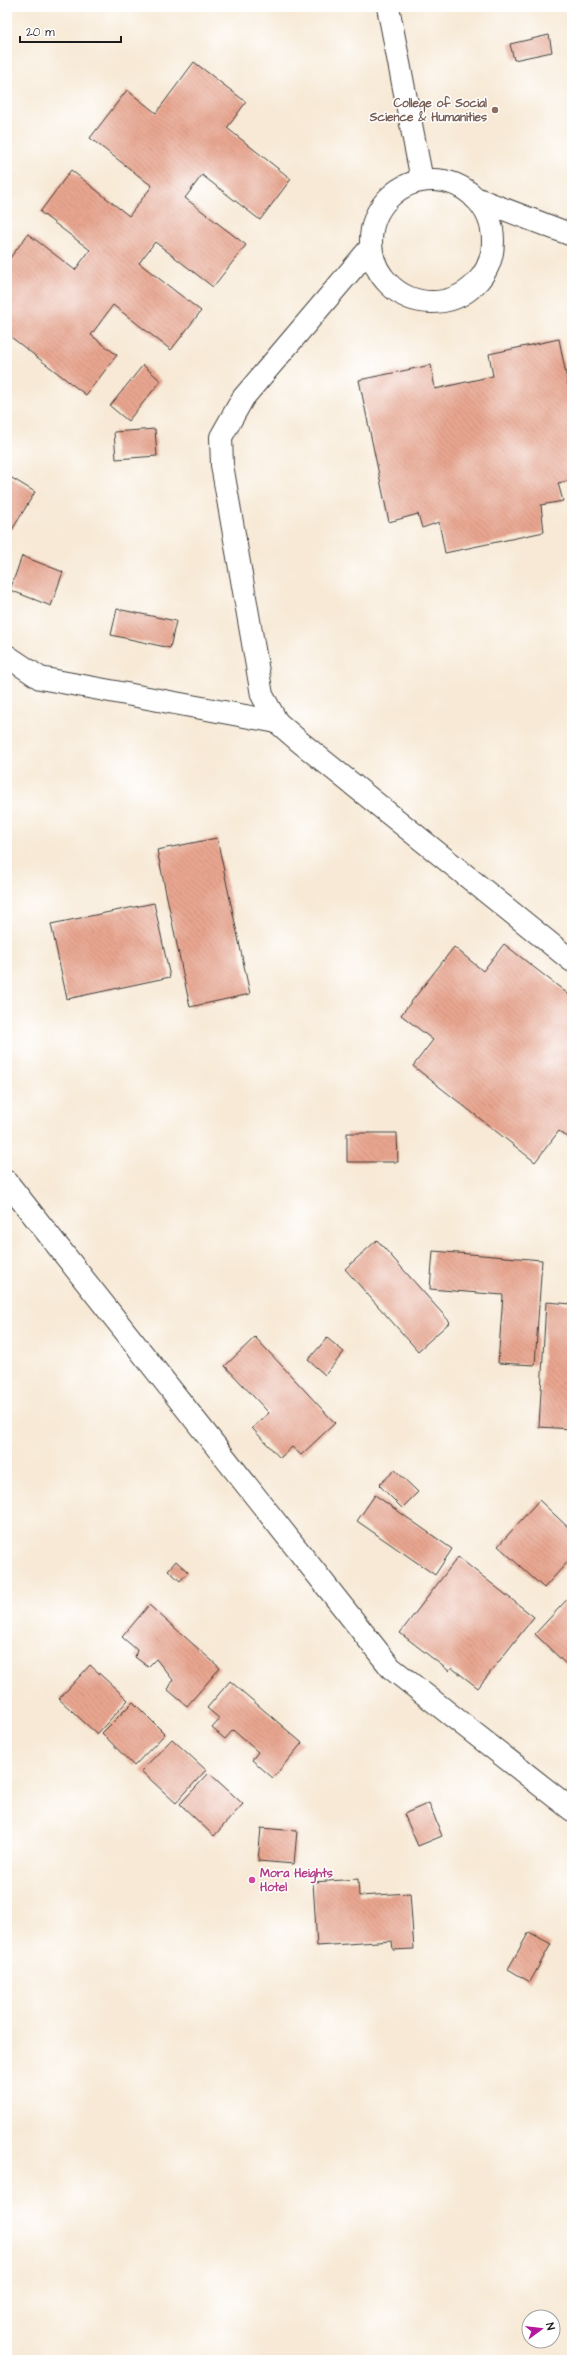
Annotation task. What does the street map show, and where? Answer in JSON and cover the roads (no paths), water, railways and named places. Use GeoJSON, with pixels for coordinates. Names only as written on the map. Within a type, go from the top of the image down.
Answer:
{"type":"FeatureCollection","features":[{"type":"Feature","properties":{"kind":"street"},"geometry":{"type":"LineString","coordinates":[[388,7],[422,180]]}},
{"type":"Feature","properties":{"kind":"street"},"geometry":{"type":"LineString","coordinates":[[475,198],[487,215],[493,236],[491,257],[482,277],[467,292],[448,301],[427,303],[406,298],[389,285],[376,268],[371,247],[372,229],[378,211],[390,197],[405,186],[422,180],[441,181],[459,187],[475,198],[572,235]]}},
{"type":"Feature","properties":{"kind":"street"},"geometry":{"type":"LineString","coordinates":[[371,247],[243,398],[221,437],[222,465],[262,695],[277,722],[300,742],[572,961]]}},
{"type":"Feature","properties":{"kind":"street"},"geometry":{"type":"LineString","coordinates":[[7,656],[40,678],[277,722]]}},
{"type":"Feature","properties":{"kind":"street"},"geometry":{"type":"LineString","coordinates":[[7,1182],[391,1668],[572,1810]]}},
{"type":"Feature","properties":{"kind":"place","name":"College of Social Science & Humanities"},"geometry":{"type":"Point","coordinates":[495,110]}},
{"type":"Feature","properties":{"kind":"place","name":"Mora Heights Hotel"},"geometry":{"type":"Point","coordinates":[252,1880]}}]}
